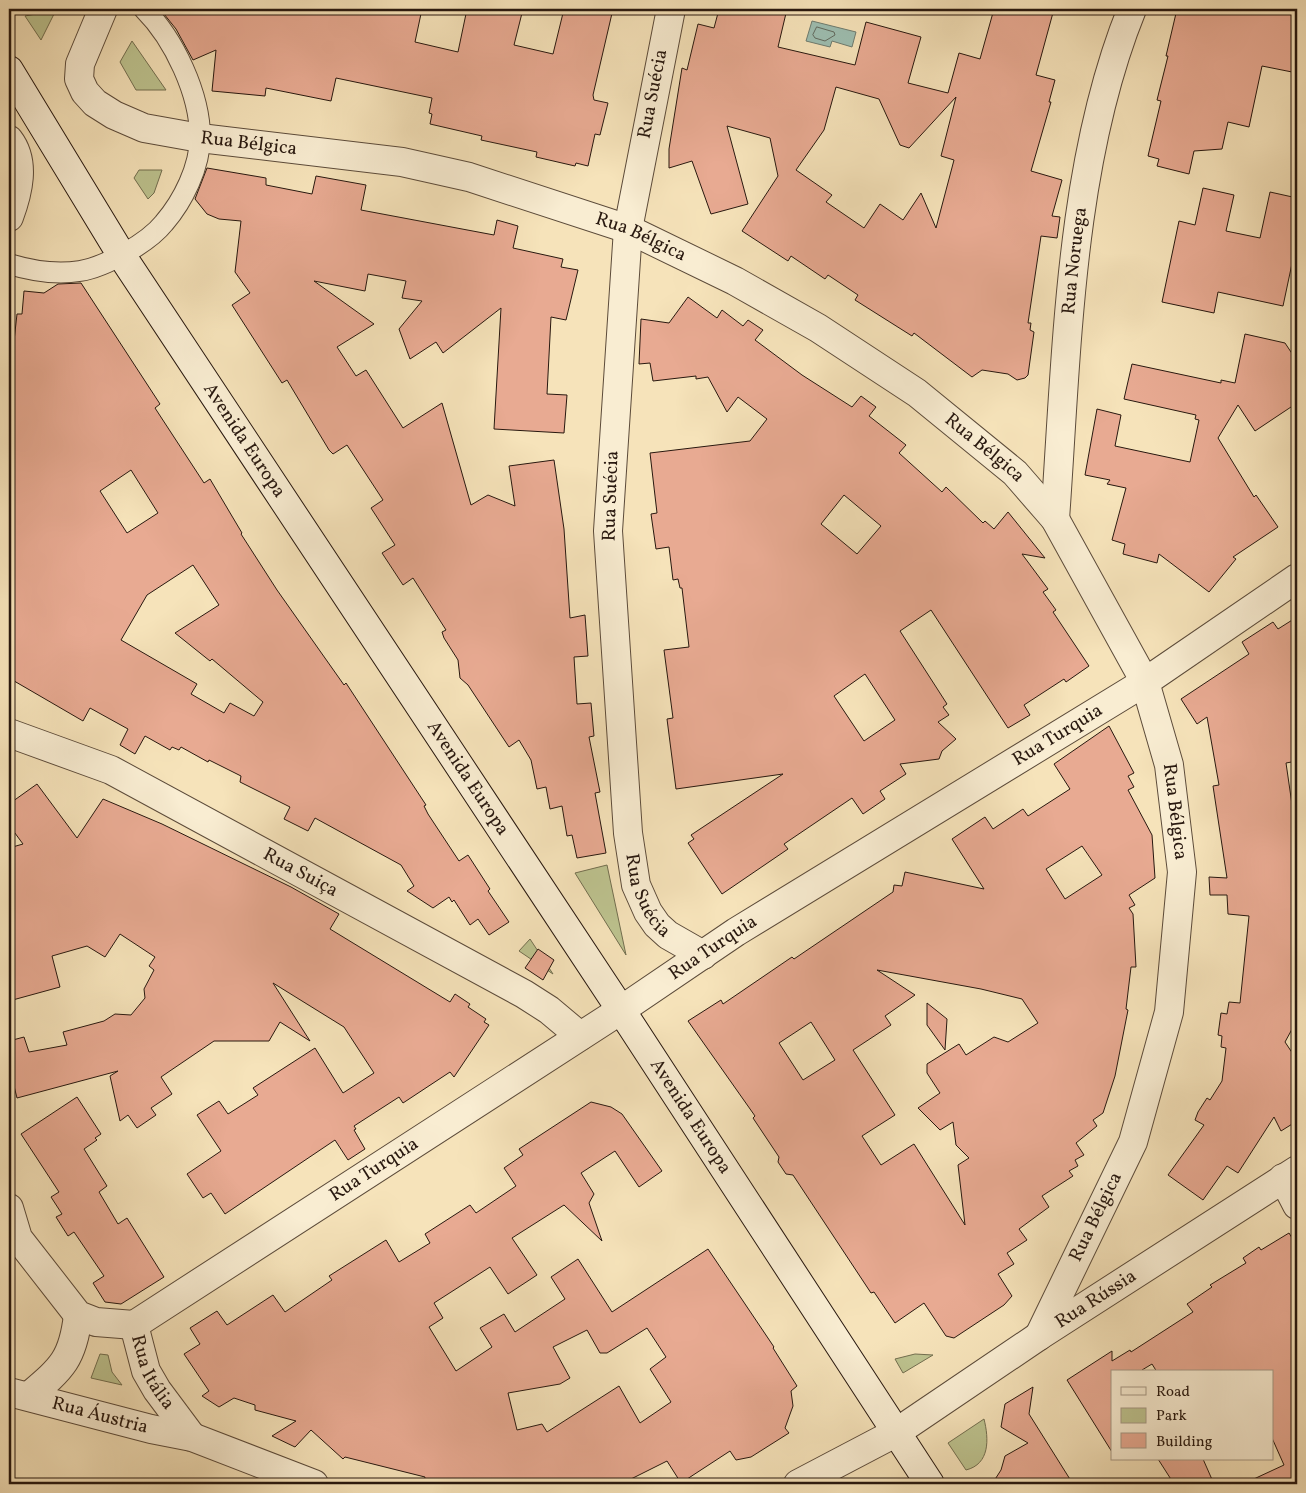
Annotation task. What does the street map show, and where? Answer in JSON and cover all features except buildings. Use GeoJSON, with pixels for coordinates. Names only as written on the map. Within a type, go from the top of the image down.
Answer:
{"type":"FeatureCollection","features":[{"type":"Feature","properties":{"kind":"street","name":"Rua Bélgica"},"geometry":{"type":"LineString","coordinates":[[103,9],[80,64],[79,79],[85,92],[95,102],[114,115],[144,128],[200,138],[402,162],[468,177],[628,229],[735,281],[818,328],[917,393],[1015,473],[1056,520],[1145,682],[1169,764],[1182,872],[1170,1012],[1133,1142],[1039,1336]]}},
{"type":"Feature","properties":{"kind":"street"},"geometry":{"type":"LineString","coordinates":[[9,264],[35,272],[80,271],[122,256],[164,224],[191,180],[200,138],[193,87],[174,52],[152,17],[144,9]]}},
{"type":"Feature","properties":{"kind":"street","name":"Rua Suécia"},"geometry":{"type":"LineString","coordinates":[[671,9],[628,229],[608,531],[628,833],[636,885],[648,912],[668,935],[703,956]]}},
{"type":"Feature","properties":{"kind":"street","name":"Rua Noruega"},"geometry":{"type":"LineString","coordinates":[[1056,520],[1068,337],[1082,201],[1097,120],[1123,29],[1132,9]]}},
{"type":"Feature","properties":{"kind":"street","name":"Avenida Europa"},"geometry":{"type":"LineString","coordinates":[[9,70],[122,256],[621,1010],[930,1484]]}},
{"type":"Feature","properties":{"kind":"street"},"geometry":{"type":"LineString","coordinates":[[9,140],[19,161],[19,182],[9,217]]}},
{"type":"Feature","properties":{"kind":"street","name":"Rua Turquia"},"geometry":{"type":"LineString","coordinates":[[134,1325],[621,1010],[736,932],[1145,682],[1297,578]]}},
{"type":"Feature","properties":{"kind":"street","name":"Rua Suiça"},"geometry":{"type":"LineString","coordinates":[[9,733],[112,770],[524,994],[549,1010],[580,1036]]}},
{"type":"Feature","properties":{"kind":"street"},"geometry":{"type":"LineString","coordinates":[[1290,1174],[1297,1205]]}},
{"type":"Feature","properties":{"kind":"street","name":"Rua Rússia"},"geometry":{"type":"LineString","coordinates":[[897,1432],[1039,1336],[1290,1174]]}},
{"type":"Feature","properties":{"kind":"street"},"geometry":{"type":"LineString","coordinates":[[9,1208],[14,1235],[78,1316],[75,1341],[68,1358],[58,1371],[19,1394]]}},
{"type":"Feature","properties":{"kind":"street","name":"Rua Itália"},"geometry":{"type":"LineString","coordinates":[[78,1316],[96,1322],[134,1325],[146,1371],[157,1390],[192,1437]]}},
{"type":"Feature","properties":{"kind":"street","name":"Rua Áustria"},"geometry":{"type":"LineString","coordinates":[[19,1394],[151,1429],[192,1437]]}},
{"type":"Feature","properties":{"kind":"street"},"geometry":{"type":"LineString","coordinates":[[798,1484],[897,1432]]}},
{"type":"Feature","properties":{"kind":"street"},"geometry":{"type":"LineString","coordinates":[[192,1437],[314,1484]]}},
{"type":"Feature","properties":{"kind":"green space"},"geometry":{"type":"Polygon","coordinates":[[[41,13],[54,14],[41,40],[25,16],[41,13]]]}},
{"type":"Feature","properties":{"kind":"green space"},"geometry":{"type":"Polygon","coordinates":[[[132,41],[166,90],[136,90],[120,62],[132,41]]]}},
{"type":"Feature","properties":{"kind":"green space"},"geometry":{"type":"Polygon","coordinates":[[[139,170],[162,170],[154,193],[148,199],[134,178],[139,170]]]}},
{"type":"Feature","properties":{"kind":"green space"},"geometry":{"type":"Polygon","coordinates":[[[607,865],[626,955],[575,873],[607,865]]]}},
{"type":"Feature","properties":{"kind":"green space"},"geometry":{"type":"Polygon","coordinates":[[[530,939],[553,974],[519,951],[530,939]]]}},
{"type":"Feature","properties":{"kind":"green space"},"geometry":{"type":"Polygon","coordinates":[[[100,1354],[108,1355],[112,1372],[122,1385],[91,1378],[100,1354]]]}},
{"type":"Feature","properties":{"kind":"green space"},"geometry":{"type":"Polygon","coordinates":[[[915,1354],[933,1355],[903,1373],[895,1359],[915,1354]]]}},
{"type":"Feature","properties":{"kind":"green space"},"geometry":{"type":"Polygon","coordinates":[[[984,1419],[987,1442],[984,1456],[974,1467],[966,1470],[948,1443],[984,1419]]]}},
{"type":"Feature","properties":{"kind":"water"},"geometry":{"type":"Polygon","coordinates":[[[812,21],[856,32],[852,47],[832,41],[830,47],[806,41],[812,21]]]}}]}
